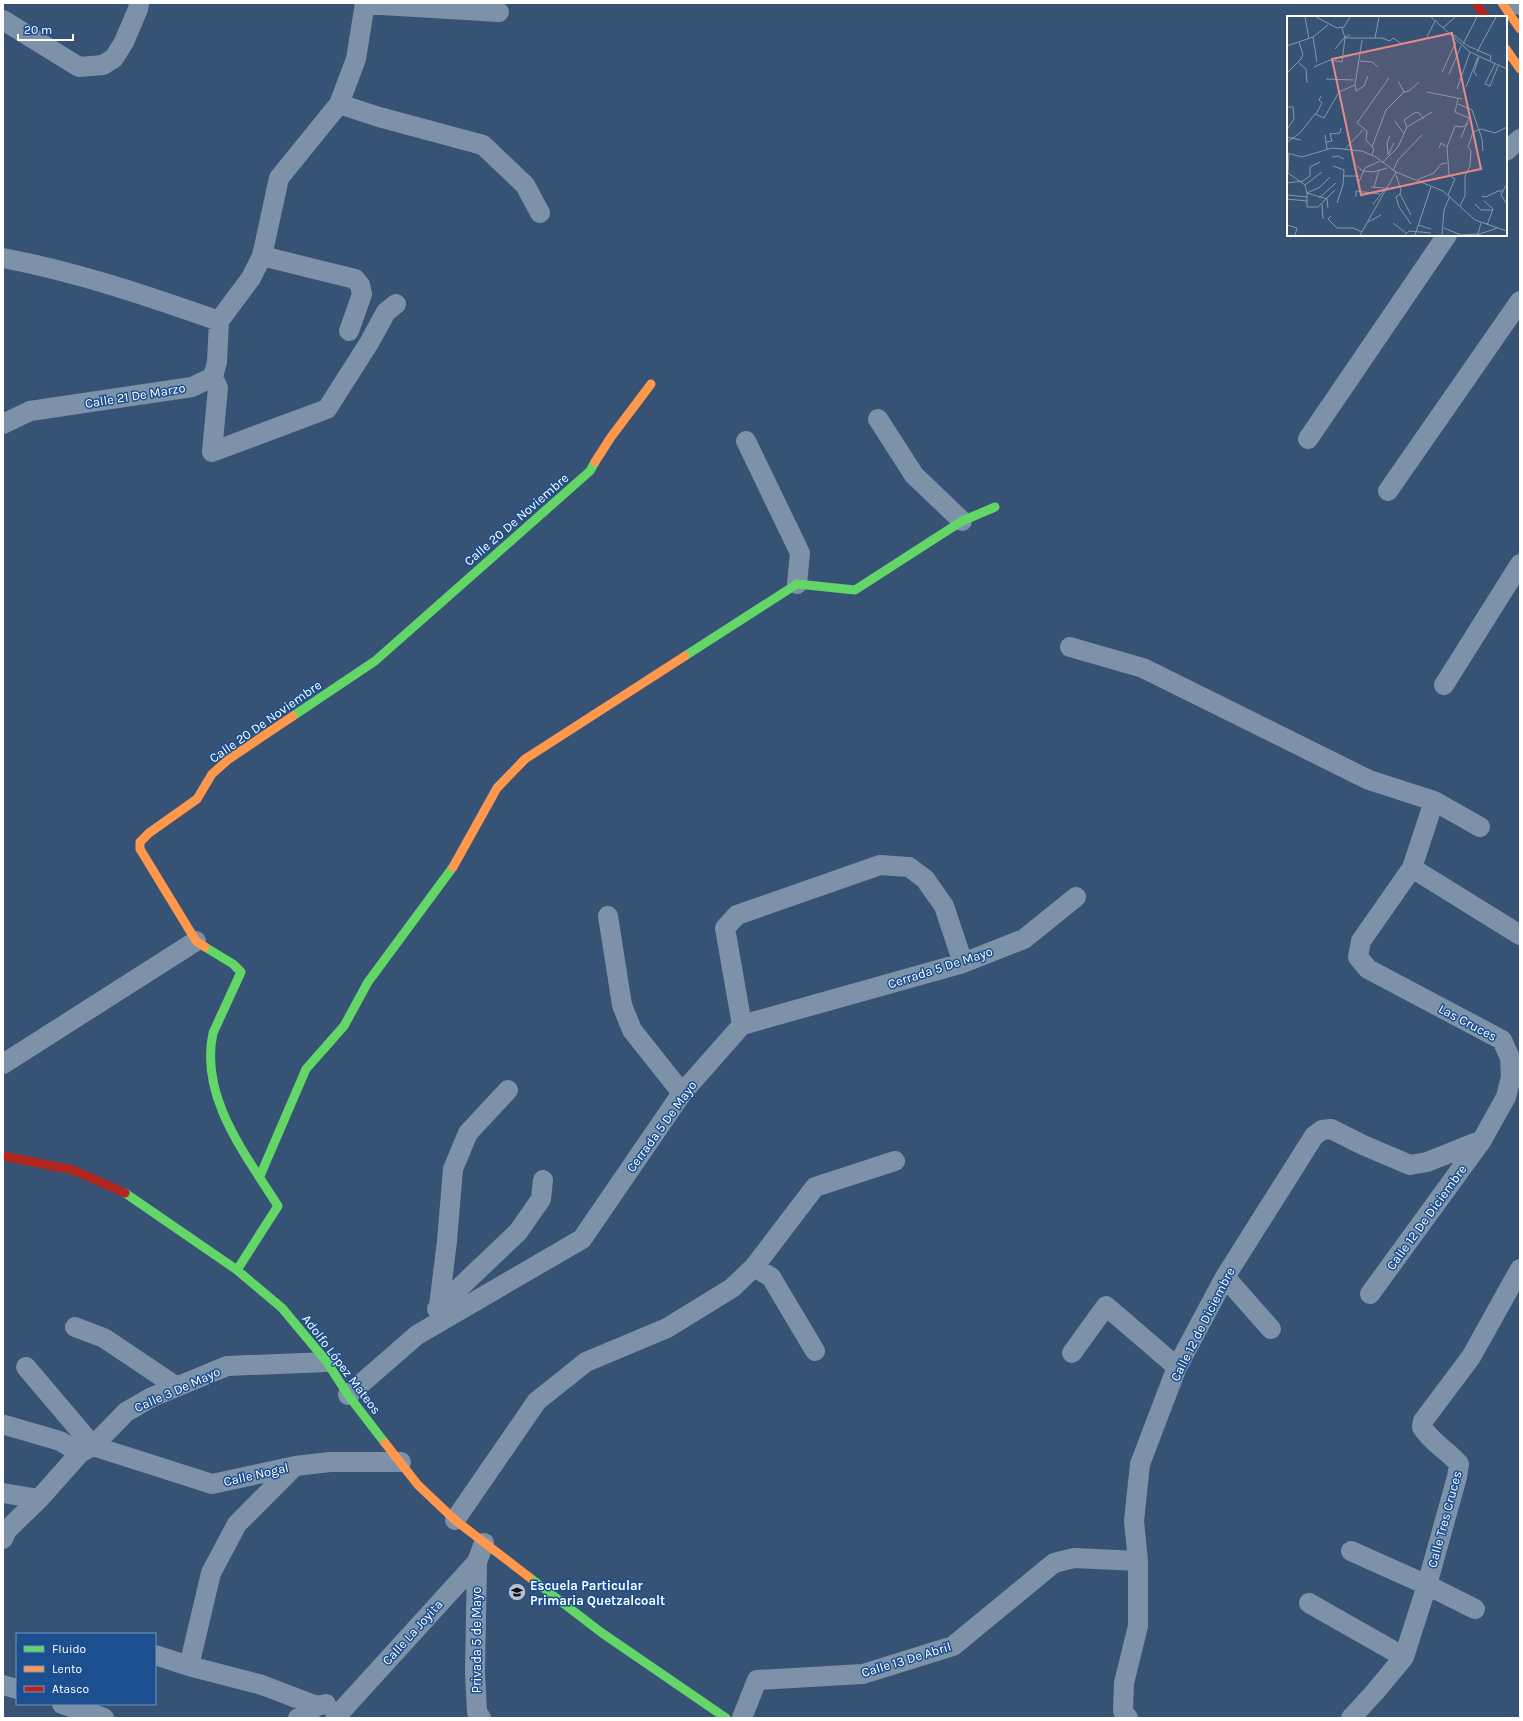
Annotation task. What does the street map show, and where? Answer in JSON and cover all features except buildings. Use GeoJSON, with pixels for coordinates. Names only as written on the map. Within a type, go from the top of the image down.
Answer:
{"type":"FeatureCollection","features":[{"type":"Feature","properties":{"kind":"street"},"geometry":{"type":"LineString","coordinates":[[3,20],[79,67],[103,65],[114,58],[124,42],[138,9],[139,3]]}},
{"type":"Feature","properties":{"kind":"street"},"geometry":{"type":"LineString","coordinates":[[396,304],[386,312],[369,343],[327,409],[212,452],[218,388],[213,377],[217,362],[219,321],[251,278],[262,256],[279,178],[339,104],[356,59],[365,3],[499,12]]}},
{"type":"Feature","properties":{"kind":"street"},"geometry":{"type":"LineString","coordinates":[[1476,3],[1484,16]]}},
{"type":"Feature","properties":{"kind":"street"},"geometry":{"type":"LineString","coordinates":[[1502,3],[1520,29]]}},
{"type":"Feature","properties":{"kind":"street"},"geometry":{"type":"LineString","coordinates":[[1516,3],[1520,5]]}},
{"type":"Feature","properties":{"kind":"street"},"geometry":{"type":"LineString","coordinates":[[1507,50],[1520,69]]}},
{"type":"Feature","properties":{"kind":"street"},"geometry":{"type":"LineString","coordinates":[[339,104],[378,117],[484,145],[525,185],[540,213]]}},
{"type":"Feature","properties":{"kind":"street"},"geometry":{"type":"LineString","coordinates":[[1507,150],[1520,139]]}},
{"type":"Feature","properties":{"kind":"street"},"geometry":{"type":"LineString","coordinates":[[1308,439],[1446,236]]}},
{"type":"Feature","properties":{"kind":"street"},"geometry":{"type":"LineString","coordinates":[[262,256],[355,279],[360,285],[362,294],[349,330]]}},
{"type":"Feature","properties":{"kind":"street"},"geometry":{"type":"LineString","coordinates":[[3,258],[47,266],[152,297],[219,321]]}},
{"type":"Feature","properties":{"kind":"street"},"geometry":{"type":"LineString","coordinates":[[1388,491],[1520,301]]}},
{"type":"Feature","properties":{"kind":"street","name":"Calle 21 De Marzo"},"geometry":{"type":"LineString","coordinates":[[3,424],[30,411],[192,387],[213,377]]}},
{"type":"Feature","properties":{"kind":"street","name":"Calle 20 De Noviembre"},"geometry":{"type":"LineString","coordinates":[[237,1270],[278,1206],[226,1122],[212,1079],[211,1042],[222,1012],[238,983],[241,972],[233,964],[196,940],[140,849],[140,842],[148,833],[197,799],[212,774],[230,759],[375,661],[590,471],[611,437],[650,384]]}},
{"type":"Feature","properties":{"kind":"street"},"geometry":{"type":"LineString","coordinates":[[878,419],[914,475],[962,520]]}},
{"type":"Feature","properties":{"kind":"street"},"geometry":{"type":"LineString","coordinates":[[746,442],[800,553],[797,584]]}},
{"type":"Feature","properties":{"kind":"street"},"geometry":{"type":"LineString","coordinates":[[260,1176],[306,1069],[344,1026],[368,982],[450,872],[498,788],[525,759],[797,584],[855,590],[962,520],[995,508]]}},
{"type":"Feature","properties":{"kind":"street"},"geometry":{"type":"LineString","coordinates":[[1444,685],[1520,564]]}},
{"type":"Feature","properties":{"kind":"street"},"geometry":{"type":"LineString","coordinates":[[1070,646],[1143,668],[1369,780],[1434,800],[1480,827]]}},
{"type":"Feature","properties":{"kind":"street","name":"Las Cruces"},"geometry":{"type":"LineString","coordinates":[[1434,800],[1412,868],[1361,941],[1358,957],[1368,969],[1502,1040],[1510,1058],[1511,1077],[1506,1097],[1482,1140]]}},
{"type":"Feature","properties":{"kind":"street"},"geometry":{"type":"LineString","coordinates":[[742,1025],[725,928],[737,915],[880,864],[909,867],[925,879],[944,906],[963,963]]}},
{"type":"Feature","properties":{"kind":"street"},"geometry":{"type":"LineString","coordinates":[[1412,868],[1520,935]]}},
{"type":"Feature","properties":{"kind":"street","name":"Cerrada 5 De Mayo"},"geometry":{"type":"LineString","coordinates":[[348,1395],[417,1335],[582,1239],[682,1094],[742,1025],[963,963],[1024,939],[1076,897]]}},
{"type":"Feature","properties":{"kind":"street"},"geometry":{"type":"LineString","coordinates":[[608,916],[622,1005],[632,1030],[682,1094]]}},
{"type":"Feature","properties":{"kind":"street"},"geometry":{"type":"LineString","coordinates":[[3,1064],[196,940]]}},
{"type":"Feature","properties":{"kind":"street"},"geometry":{"type":"LineString","coordinates":[[439,1306],[447,1241],[453,1169],[468,1133],[508,1090]]}},
{"type":"Feature","properties":{"kind":"street","name":"Calle 12 de Diciembre"},"geometry":{"type":"LineString","coordinates":[[1128,1718],[1123,1711],[1124,1683],[1138,1626],[1138,1561],[1134,1522],[1140,1464],[1177,1367],[1225,1277],[1314,1136],[1322,1130],[1332,1129],[1363,1145],[1410,1165],[1427,1162],[1482,1140]]}},
{"type":"Feature","properties":{"kind":"street","name":"Calle 12 De Diciembre"},"geometry":{"type":"LineString","coordinates":[[1370,1294],[1482,1140]]}},
{"type":"Feature","properties":{"kind":"street","name":"Adolfo López Mateos"},"geometry":{"type":"LineString","coordinates":[[3,1156],[73,1170],[127,1194],[237,1270],[282,1308],[327,1362],[348,1395],[418,1486],[455,1520],[602,1633],[726,1718]]}},
{"type":"Feature","properties":{"kind":"street"},"geometry":{"type":"LineString","coordinates":[[455,1520],[537,1401],[586,1362],[667,1328],[732,1288],[754,1267],[815,1187],[895,1161]]}},
{"type":"Feature","properties":{"kind":"street"},"geometry":{"type":"LineString","coordinates":[[417,1335],[439,1306],[518,1232],[541,1199],[543,1180]]}},
{"type":"Feature","properties":{"kind":"street"},"geometry":{"type":"LineString","coordinates":[[754,1267],[771,1277],[815,1351]]}},
{"type":"Feature","properties":{"kind":"street","name":"Calle Tres Cruces"},"geometry":{"type":"LineString","coordinates":[[1351,1718],[1404,1657],[1427,1584],[1457,1477],[1458,1464],[1452,1456],[1426,1434],[1422,1427],[1423,1421],[1471,1357],[1520,1269]]}},
{"type":"Feature","properties":{"kind":"street","name":"Calle 12 De Diciembre"},"geometry":{"type":"LineString","coordinates":[[1225,1277],[1271,1329]]}},
{"type":"Feature","properties":{"kind":"street"},"geometry":{"type":"LineString","coordinates":[[1072,1353],[1106,1306],[1177,1367]]}},
{"type":"Feature","properties":{"kind":"street"},"geometry":{"type":"LineString","coordinates":[[75,1327],[104,1338],[177,1387]]}},
{"type":"Feature","properties":{"kind":"street","name":"Calle 3 De Mayo"},"geometry":{"type":"LineString","coordinates":[[3,1539],[7,1530],[39,1499],[86,1449],[126,1412],[152,1397],[227,1366],[327,1362]]}},
{"type":"Feature","properties":{"kind":"street"},"geometry":{"type":"LineString","coordinates":[[26,1367],[86,1449]]}},
{"type":"Feature","properties":{"kind":"street","name":"Calle Nogal"},"geometry":{"type":"LineString","coordinates":[[5,1425],[212,1484],[295,1466],[330,1462],[401,1462]]}},
{"type":"Feature","properties":{"kind":"street"},"geometry":{"type":"LineString","coordinates":[[188,1666],[211,1573],[237,1524],[295,1466]]}},
{"type":"Feature","properties":{"kind":"street"},"geometry":{"type":"LineString","coordinates":[[3,1493],[39,1499]]}},
{"type":"Feature","properties":{"kind":"street","name":"Calle La Joyita"},"geometry":{"type":"LineString","coordinates":[[335,1718],[476,1562],[484,1543]]}},
{"type":"Feature","properties":{"kind":"street"},"geometry":{"type":"LineString","coordinates":[[1351,1551],[1427,1584],[1475,1609]]}},
{"type":"Feature","properties":{"kind":"street","name":"Calle 13 De Abril"},"geometry":{"type":"LineString","coordinates":[[742,1718],[757,1680],[863,1674],[953,1646],[1054,1564],[1074,1558],[1138,1561]]}},
{"type":"Feature","properties":{"kind":"street","name":"Privada 5 de Mayo"},"geometry":{"type":"LineString","coordinates":[[476,1562],[475,1673],[477,1712],[481,1718]]}},
{"type":"Feature","properties":{"kind":"street"},"geometry":{"type":"LineString","coordinates":[[1309,1603],[1404,1657]]}},
{"type":"Feature","properties":{"kind":"street"},"geometry":{"type":"LineString","coordinates":[[156,1655],[188,1666],[262,1685],[317,1706]]}},
{"type":"Feature","properties":{"kind":"street"},"geometry":{"type":"LineString","coordinates":[[3,1685],[16,1689]]}},
{"type":"Feature","properties":{"kind":"street"},"geometry":{"type":"LineString","coordinates":[[298,1718],[317,1706],[350,1701]]}},
{"type":"Feature","properties":{"kind":"street"},"geometry":{"type":"LineString","coordinates":[[65,1705],[104,1718]]}},
{"type":"Feature","properties":{"kind":"traffic: fast"},"geometry":{"type":"LineString","coordinates":[[293,716],[375,661],[590,471],[595,462]]}},
{"type":"Feature","properties":{"kind":"traffic: fast"},"geometry":{"type":"LineString","coordinates":[[685,656],[797,584],[855,590],[962,521],[995,507]]}},
{"type":"Feature","properties":{"kind":"traffic: fast"},"geometry":{"type":"LineString","coordinates":[[260,1176],[306,1069],[344,1026],[368,982],[453,867]]}},
{"type":"Feature","properties":{"kind":"traffic: fast"},"geometry":{"type":"LineString","coordinates":[[205,947],[233,964],[241,972],[213,1033],[210,1057],[213,1080],[219,1102],[228,1124],[240,1146],[278,1206],[237,1270]]}},
{"type":"Feature","properties":{"kind":"traffic: fast"},"geometry":{"type":"LineString","coordinates":[[125,1193],[237,1270],[282,1308],[327,1362],[348,1395],[385,1443]]}},
{"type":"Feature","properties":{"kind":"traffic: fast"},"geometry":{"type":"LineString","coordinates":[[529,1577],[602,1633],[726,1718]]}},
{"type":"Feature","properties":{"kind":"traffic: slow"},"geometry":{"type":"LineString","coordinates":[[1502,3],[1520,29]]}},
{"type":"Feature","properties":{"kind":"traffic: slow"},"geometry":{"type":"LineString","coordinates":[[1507,50],[1520,69]]}},
{"type":"Feature","properties":{"kind":"traffic: slow"},"geometry":{"type":"LineString","coordinates":[[595,462],[611,437],[651,384]]}},
{"type":"Feature","properties":{"kind":"traffic: slow"},"geometry":{"type":"LineString","coordinates":[[453,867],[497,788],[525,759],[685,656]]}},
{"type":"Feature","properties":{"kind":"traffic: slow"},"geometry":{"type":"LineString","coordinates":[[205,947],[196,941],[140,849],[140,842],[149,833],[197,799],[212,774],[229,759],[293,716]]}},
{"type":"Feature","properties":{"kind":"traffic: slow"},"geometry":{"type":"LineString","coordinates":[[385,1443],[418,1485],[455,1520],[529,1577]]}},
{"type":"Feature","properties":{"kind":"traffic: jam"},"geometry":{"type":"LineString","coordinates":[[1476,3],[1484,16]]}},
{"type":"Feature","properties":{"kind":"traffic: jam"},"geometry":{"type":"LineString","coordinates":[[3,1156],[73,1170],[125,1193]]}},
{"type":"Feature","properties":{"kind":"place","name":"Escuela Particular Primaria Quetzalcoalt"},"geometry":{"type":"Point","coordinates":[517,1592]}}]}
